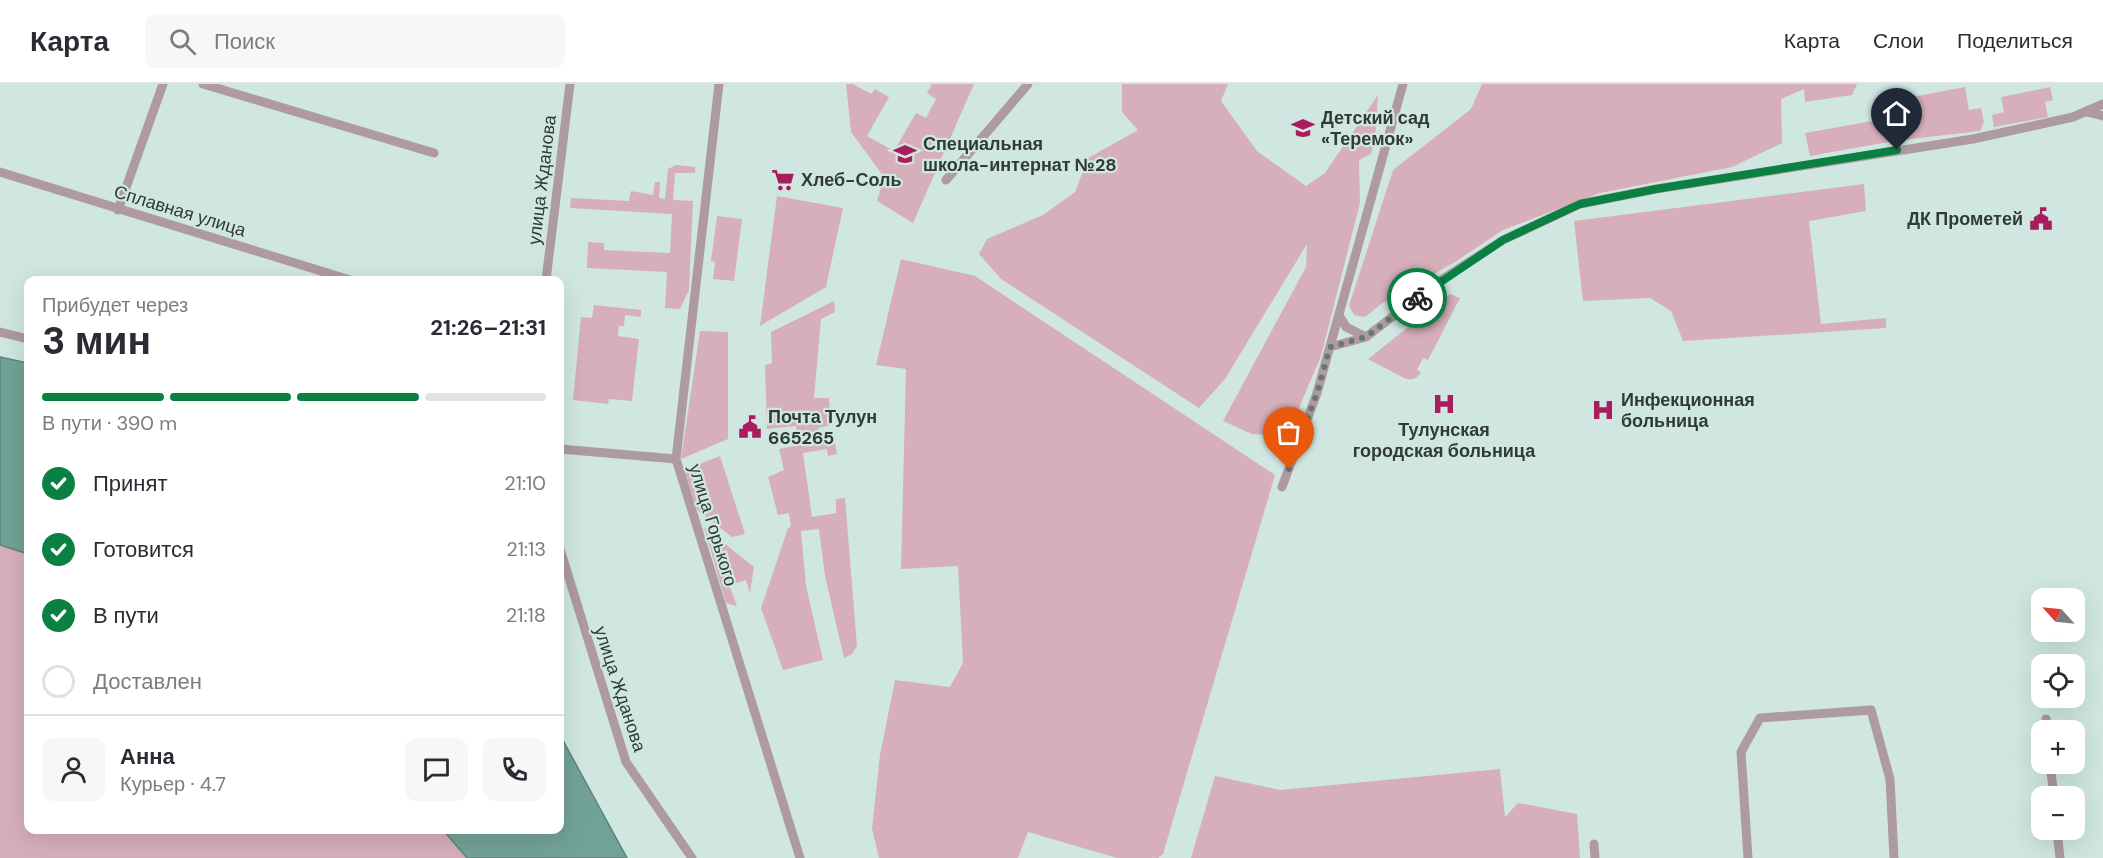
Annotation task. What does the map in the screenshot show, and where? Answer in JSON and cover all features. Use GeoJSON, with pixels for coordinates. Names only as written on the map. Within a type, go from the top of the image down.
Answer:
{"type":"FeatureCollection","features":[{"type":"Feature","properties":{"kind":"street"},"geometry":{"type":"LineString","coordinates":[[118,210],[163,84]]}},
{"type":"Feature","properties":{"kind":"street"},"geometry":{"type":"LineString","coordinates":[[203,84],[434,153]]}},
{"type":"Feature","properties":{"kind":"street","name":"улица Жданова"},"geometry":{"type":"LineString","coordinates":[[546,276],[570,84]]}},
{"type":"Feature","properties":{"kind":"street","name":"улица Горького"},"geometry":{"type":"LineString","coordinates":[[719,84],[676,459],[800,858]]}},
{"type":"Feature","properties":{"kind":"street"},"geometry":{"type":"LineString","coordinates":[[946,180],[1028,84]]}},
{"type":"Feature","properties":{"kind":"street"},"geometry":{"type":"LineString","coordinates":[[1282,487],[1317,393],[1403,84]]}},
{"type":"Feature","properties":{"kind":"street"},"geometry":{"type":"LineString","coordinates":[[1330,347],[1366,337],[1438,282],[1503,240],[1580,204],[1656,189],[1973,139],[2087,112],[2103,104]]}},
{"type":"Feature","properties":{"kind":"street"},"geometry":{"type":"LineString","coordinates":[[2087,112],[2103,116]]}},
{"type":"Feature","properties":{"kind":"street","name":"Сплавная улица"},"geometry":{"type":"LineString","coordinates":[[0,172],[337,276]]}},
{"type":"Feature","properties":{"kind":"street"},"geometry":{"type":"LineString","coordinates":[[1339,315],[1346,327],[1366,337]]}},
{"type":"Feature","properties":{"kind":"street"},"geometry":{"type":"LineString","coordinates":[[0,332],[24,338]]}},
{"type":"Feature","properties":{"kind":"street"},"geometry":{"type":"LineString","coordinates":[[564,449],[676,459]]}},
{"type":"Feature","properties":{"kind":"street","name":"улица Жданова"},"geometry":{"type":"LineString","coordinates":[[564,562],[626,762],[692,858]]}},
{"type":"Feature","properties":{"kind":"street"},"geometry":{"type":"LineString","coordinates":[[1748,858],[1741,752],[1760,718],[1871,710],[1890,779],[1894,858]]}},
{"type":"Feature","properties":{"kind":"street"},"geometry":{"type":"LineString","coordinates":[[2058,840],[2060,858]]}},
{"type":"Feature","properties":{"kind":"street"},"geometry":{"type":"LineString","coordinates":[[1594,844],[1595,858]]}},
{"type":"Feature","properties":{"kind":"shaded area","name":"Специальная школа-интернат №28"},"geometry":{"type":"Polygon","coordinates":[[[846,84],[853,84],[871,94],[875,89],[889,97],[867,136],[894,151],[916,113],[926,118],[936,99],[927,93],[932,84],[974,84],[913,223],[877,201],[884,177],[851,132],[846,84]]]}},
{"type":"Feature","properties":{"kind":"shaded area"},"geometry":{"type":"Polygon","coordinates":[[[1122,84],[1228,84],[1221,101],[1257,151],[1306,186],[1325,173],[1378,95],[1375,139],[1371,154],[1359,160],[1360,203],[1321,356],[1287,436],[1252,434],[1223,421],[1306,267],[1307,244],[1225,379],[1199,408],[1001,279],[979,254],[987,239],[1043,215],[1075,192],[1088,158],[1138,130],[1122,112],[1122,84]]]}},
{"type":"Feature","properties":{"kind":"shaded area"},"geometry":{"type":"Polygon","coordinates":[[[1482,84],[1857,84],[1852,95],[1805,102],[1804,89],[1781,99],[1782,143],[1732,167],[1600,193],[1503,230],[1455,262],[1381,304],[1365,317],[1354,315],[1349,306],[1393,170],[1471,109],[1482,84]]]}},
{"type":"Feature","properties":{"kind":"shaded area"},"geometry":{"type":"Polygon","coordinates":[[[1965,87],[1969,110],[1981,108],[1984,122],[1980,131],[1894,141],[1810,156],[1805,133],[1889,118],[1886,102],[1965,87]]]}},
{"type":"Feature","properties":{"kind":"shaded area"},"geometry":{"type":"Polygon","coordinates":[[[2050,87],[2053,100],[2045,102],[2048,117],[1994,127],[1992,115],[2004,112],[2001,97],[2050,87]]]}},
{"type":"Feature","properties":{"kind":"shaded area"},"geometry":{"type":"Polygon","coordinates":[[[676,165],[695,167],[695,173],[675,173],[673,200],[693,201],[689,290],[680,309],[665,308],[667,272],[587,268],[588,242],[604,243],[604,250],[670,253],[672,214],[570,208],[571,198],[629,201],[631,191],[653,195],[655,182],[660,182],[659,198],[665,199],[668,169],[676,165]]]}},
{"type":"Feature","properties":{"kind":"shaded area"},"geometry":{"type":"Polygon","coordinates":[[[1864,184],[1866,211],[1809,221],[1821,324],[1886,318],[1886,328],[1683,341],[1671,311],[1650,298],[1583,301],[1574,221],[1864,184]]]}},
{"type":"Feature","properties":{"kind":"shaded area"},"geometry":{"type":"Polygon","coordinates":[[[777,196],[843,208],[826,287],[760,326],[777,196]]]}},
{"type":"Feature","properties":{"kind":"shaded area"},"geometry":{"type":"Polygon","coordinates":[[[717,216],[742,219],[734,281],[713,279],[715,262],[711,261],[717,216]]]}},
{"type":"Feature","properties":{"kind":"shaded area"},"geometry":{"type":"Polygon","coordinates":[[[901,259],[975,276],[1275,475],[1163,854],[1158,858],[1117,858],[1028,832],[1018,858],[879,858],[872,829],[880,755],[895,680],[950,687],[963,663],[958,566],[901,569],[906,369],[876,365],[901,259]]]}},
{"type":"Feature","properties":{"kind":"shaded area"},"geometry":{"type":"Polygon","coordinates":[[[1450,294],[1460,298],[1428,360],[1423,358],[1417,370],[1421,372],[1416,378],[1404,378],[1368,359],[1450,294]]]}},
{"type":"Feature","properties":{"kind":"shaded area"},"geometry":{"type":"Polygon","coordinates":[[[834,301],[835,312],[821,319],[814,398],[829,398],[831,425],[818,428],[819,440],[834,439],[837,454],[828,456],[827,449],[803,453],[812,517],[836,513],[836,499],[845,498],[857,646],[852,654],[844,658],[825,576],[819,529],[801,531],[806,586],[823,660],[783,670],[761,608],[788,528],[791,527],[789,513],[778,515],[768,477],[784,470],[779,449],[798,445],[796,426],[767,429],[765,365],[772,363],[771,332],[834,301]]]}},
{"type":"Feature","properties":{"kind":"shaded area"},"geometry":{"type":"Polygon","coordinates":[[[594,305],[641,310],[641,317],[625,315],[624,326],[619,326],[618,336],[639,339],[632,401],[609,399],[608,404],[573,400],[581,317],[592,318],[594,305]]]}},
{"type":"Feature","properties":{"kind":"shaded area"},"geometry":{"type":"Polygon","coordinates":[[[700,331],[728,332],[728,439],[681,459],[700,331]]]}},
{"type":"Feature","properties":{"kind":"shaded area"},"geometry":{"type":"Polygon","coordinates":[[[0,357],[24,362],[24,553],[0,545],[0,357]]]}},
{"type":"Feature","properties":{"kind":"shaded area"},"geometry":{"type":"Polygon","coordinates":[[[720,456],[745,534],[732,537],[697,510],[684,470],[720,456]]]}},
{"type":"Feature","properties":{"kind":"shaded area"},"geometry":{"type":"Polygon","coordinates":[[[704,527],[754,567],[750,593],[746,580],[729,585],[737,606],[726,603],[704,527]]]}},
{"type":"Feature","properties":{"kind":"shaded area"},"geometry":{"type":"Polygon","coordinates":[[[0,545],[24,553],[24,834],[446,834],[467,858],[0,858],[0,545]]]}},
{"type":"Feature","properties":{"kind":"shaded area"},"geometry":{"type":"Polygon","coordinates":[[[564,742],[627,858],[467,858],[446,834],[564,834],[564,742]]]}},
{"type":"Feature","properties":{"kind":"shaded area"},"geometry":{"type":"Polygon","coordinates":[[[1500,769],[1505,817],[1518,803],[1577,814],[1580,858],[1191,858],[1215,776],[1280,790],[1500,769]]]}},
{"type":"Feature","properties":{"kind":"way so far"},"geometry":{"type":"LineString","coordinates":[[1289,469],[1317,393],[1330,347],[1366,337],[1417,298]]}},
{"type":"Feature","properties":{"kind":"place","name":"Детский сад «Теремок»"},"geometry":{"type":"Point","coordinates":[1303,128]}},
{"type":"Feature","properties":{"kind":"place","name":"Специальная школа-интернат №28"},"geometry":{"type":"Point","coordinates":[905,154]}},
{"type":"Feature","properties":{"kind":"place","name":"Хлеб-Соль"},"geometry":{"type":"Point","coordinates":[783,180]}},
{"type":"Feature","properties":{"kind":"place","name":"ДК Прометей"},"geometry":{"type":"Point","coordinates":[2041,219]}},
{"type":"Feature","properties":{"kind":"place","name":"Тулунская городская больница"},"geometry":{"type":"Point","coordinates":[1444,404]}},
{"type":"Feature","properties":{"kind":"place","name":"Инфекционная больница"},"geometry":{"type":"Point","coordinates":[1603,410]}},
{"type":"Feature","properties":{"kind":"place","name":"Почта Тулун 665265"},"geometry":{"type":"Point","coordinates":[750,427]}},
{"type":"Feature","properties":{"kind":"route"},"geometry":{"type":"LineString","coordinates":[[1417,298],[1503,240],[1580,204],[1656,189],[1897,150]]}}]}
